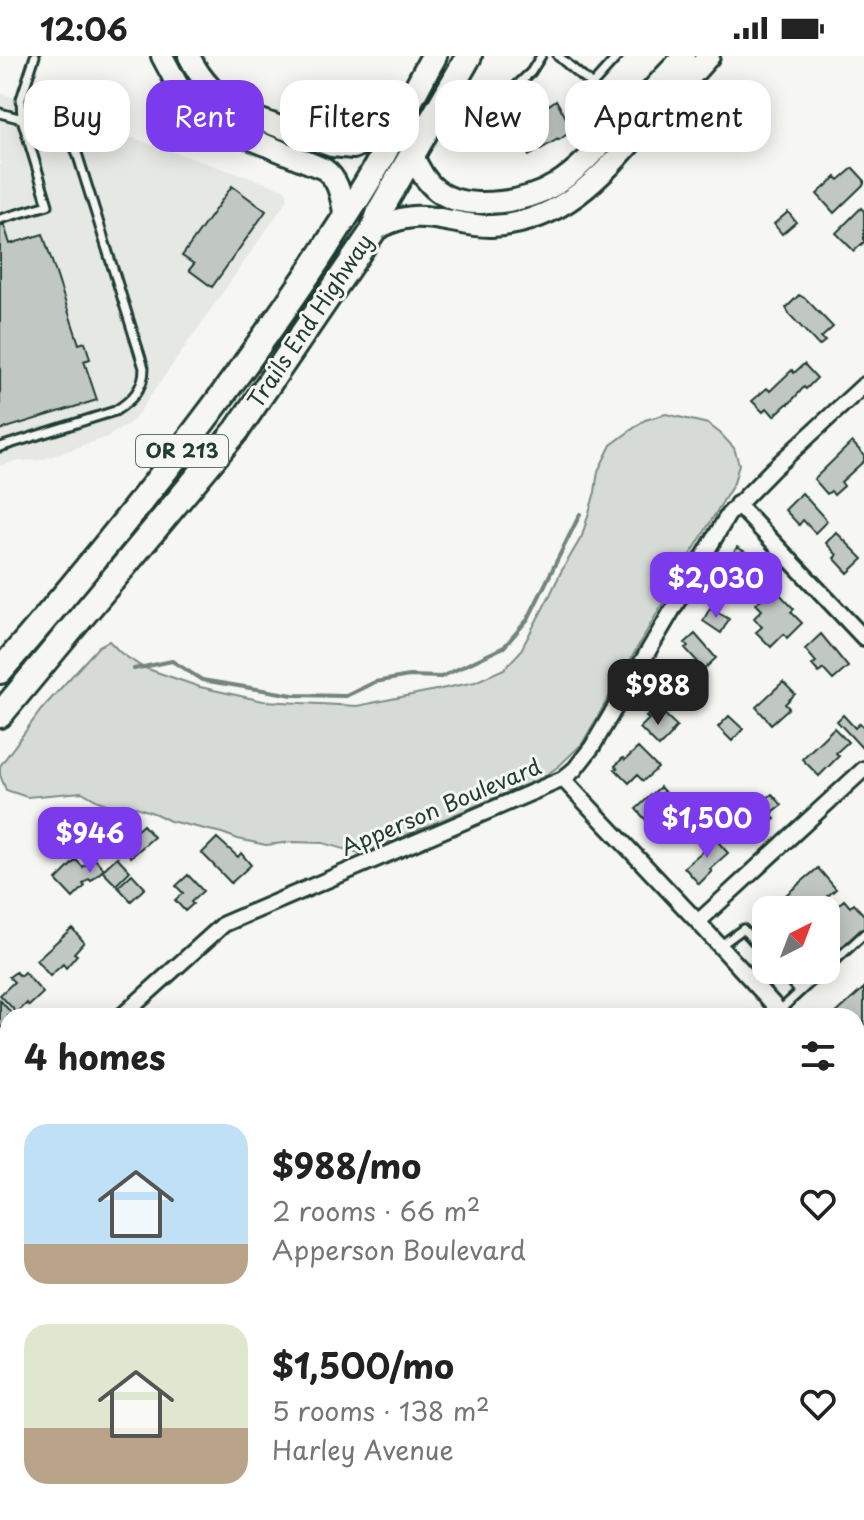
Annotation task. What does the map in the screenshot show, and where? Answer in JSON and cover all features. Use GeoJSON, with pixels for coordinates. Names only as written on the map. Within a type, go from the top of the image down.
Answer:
{"type":"FeatureCollection","features":[{"type":"Feature","properties":{"kind":"highway","name":"Trails End Highway"},"geometry":{"type":"LineString","coordinates":[[419,83],[434,56]]}},
{"type":"Feature","properties":{"kind":"highway","name":"Trails End Highway"},"geometry":{"type":"LineString","coordinates":[[0,715],[237,430],[373,231],[381,209],[469,56]]}},
{"type":"Feature","properties":{"kind":"highway","name":"Trails End Highway"},"geometry":{"type":"LineString","coordinates":[[0,671],[165,473],[283,312],[384,152]]}},
{"type":"Feature","properties":{"kind":"main road"},"geometry":{"type":"LineString","coordinates":[[162,56],[179,88],[202,113],[331,174],[338,186],[345,216]]}},
{"type":"Feature","properties":{"kind":"main road"},"geometry":{"type":"LineString","coordinates":[[189,56],[205,82],[231,106],[280,127]]}},
{"type":"Feature","properties":{"kind":"main road"},"geometry":{"type":"LineString","coordinates":[[413,155],[425,181],[443,195],[466,203],[511,201],[531,196],[570,176],[679,64],[709,56]]}},
{"type":"Feature","properties":{"kind":"main road"},"geometry":{"type":"LineString","coordinates":[[373,231],[389,222],[413,217],[491,226],[513,224],[535,219],[557,208],[602,176],[679,64]]}},
{"type":"Feature","properties":{"kind":"street","name":"Apperson Boulevard"},"geometry":{"type":"LineString","coordinates":[[131,1008],[224,924],[563,779],[575,769],[592,747],[715,535],[737,504],[864,385]]}},
{"type":"Feature","properties":{"kind":"street"},"geometry":{"type":"LineString","coordinates":[[737,504],[864,638]]}},
{"type":"Feature","properties":{"kind":"street"},"geometry":{"type":"LineString","coordinates":[[698,922],[862,776]]}},
{"type":"Feature","properties":{"kind":"street"},"geometry":{"type":"LineString","coordinates":[[563,779],[777,1008]]}},
{"type":"Feature","properties":{"kind":"lane"},"geometry":{"type":"LineString","coordinates":[[0,219],[48,205],[22,119],[21,99],[35,56]]}},
{"type":"Feature","properties":{"kind":"lane"},"geometry":{"type":"LineString","coordinates":[[523,80],[541,56]]}},
{"type":"Feature","properties":{"kind":"lane"},"geometry":{"type":"LineString","coordinates":[[558,56],[592,85],[612,58]]}},
{"type":"Feature","properties":{"kind":"lane"},"geometry":{"type":"LineString","coordinates":[[0,113],[64,135],[76,150],[144,368],[141,386],[130,402],[115,411],[0,447]]}},
{"type":"Feature","properties":{"kind":"lane"},"geometry":{"type":"LineString","coordinates":[[720,946],[743,929],[752,939]]}},
{"type":"Feature","properties":{"kind":"lane"},"geometry":{"type":"LineString","coordinates":[[840,956],[864,934]]}},
{"type":"Feature","properties":{"kind":"lane"},"geometry":{"type":"LineString","coordinates":[[793,984],[797,989],[804,988]]}},
{"type":"Feature","properties":{"kind":"lane"},"geometry":{"type":"LineString","coordinates":[[787,1008],[808,984]]}},
{"type":"Feature","properties":{"kind":"shaded area"},"geometry":{"type":"Polygon","coordinates":[[[0,93],[24,101],[24,152],[130,152],[130,137],[146,143],[146,152],[174,152],[287,193],[288,199],[133,421],[107,437],[41,460],[15,461],[0,466],[0,93]]]}},
{"type":"Feature","properties":{"kind":"shaded area"},"geometry":{"type":"Polygon","coordinates":[[[666,414],[708,424],[720,433],[734,448],[739,464],[734,483],[582,744],[542,778],[361,854],[323,843],[266,845],[238,839],[170,821],[136,807],[121,809],[82,792],[27,797],[6,790],[0,766],[41,710],[99,646],[109,641],[142,667],[200,687],[263,701],[357,706],[475,682],[504,669],[520,652],[582,536],[598,471],[611,445],[645,420],[666,414]]]}},
{"type":"Feature","properties":{"kind":"building"},"geometry":{"type":"Polygon","coordinates":[[[556,100],[565,116],[565,136],[549,144],[549,105],[556,100]]]}},
{"type":"Feature","properties":{"kind":"building"},"geometry":{"type":"Polygon","coordinates":[[[853,168],[864,184],[834,213],[817,194],[836,177],[839,180],[853,168]]]}},
{"type":"Feature","properties":{"kind":"building"},"geometry":{"type":"Polygon","coordinates":[[[232,186],[266,211],[212,287],[189,270],[194,264],[182,256],[232,186]]]}},
{"type":"Feature","properties":{"kind":"building"},"geometry":{"type":"Polygon","coordinates":[[[861,208],[864,211],[864,242],[854,251],[836,233],[861,208]]]}},
{"type":"Feature","properties":{"kind":"building"},"geometry":{"type":"Polygon","coordinates":[[[788,212],[796,222],[782,234],[774,224],[788,212]]]}},
{"type":"Feature","properties":{"kind":"building"},"geometry":{"type":"Polygon","coordinates":[[[4,225],[10,244],[43,234],[79,344],[85,342],[90,359],[84,361],[97,400],[0,430],[0,227],[4,225]]]}},
{"type":"Feature","properties":{"kind":"building"},"geometry":{"type":"Polygon","coordinates":[[[799,295],[833,327],[821,338],[825,341],[819,346],[786,308],[799,295]]]}},
{"type":"Feature","properties":{"kind":"building"},"geometry":{"type":"Polygon","coordinates":[[[804,364],[817,378],[774,416],[767,408],[763,412],[752,401],[767,388],[770,391],[792,370],[794,373],[804,364]]]}},
{"type":"Feature","properties":{"kind":"building"},"geometry":{"type":"Polygon","coordinates":[[[852,442],[864,455],[864,461],[841,482],[844,486],[834,495],[831,491],[827,494],[814,479],[852,442]]]}},
{"type":"Feature","properties":{"kind":"building"},"geometry":{"type":"Polygon","coordinates":[[[802,493],[827,521],[815,533],[803,520],[799,525],[785,510],[802,493]]]}},
{"type":"Feature","properties":{"kind":"building"},"geometry":{"type":"Polygon","coordinates":[[[836,532],[863,559],[848,573],[834,558],[837,555],[826,543],[836,532]]]}},
{"type":"Feature","properties":{"kind":"building"},"geometry":{"type":"Polygon","coordinates":[[[737,547],[756,558],[748,571],[754,575],[747,586],[742,583],[734,596],[714,584],[737,547]]]}},
{"type":"Feature","properties":{"kind":"building"},"geometry":{"type":"Polygon","coordinates":[[[773,587],[794,609],[791,612],[802,623],[787,638],[784,634],[771,647],[756,632],[762,627],[754,618],[762,610],[756,604],[773,587]]]}},
{"type":"Feature","properties":{"kind":"building"},"geometry":{"type":"Polygon","coordinates":[[[710,608],[729,619],[721,633],[703,621],[710,608]]]}},
{"type":"Feature","properties":{"kind":"building"},"geometry":{"type":"Polygon","coordinates":[[[695,634],[716,658],[697,676],[690,668],[697,661],[685,648],[688,646],[685,643],[695,634]]]}},
{"type":"Feature","properties":{"kind":"building"},"geometry":{"type":"Polygon","coordinates":[[[821,634],[848,667],[833,680],[823,669],[819,673],[812,665],[816,662],[805,649],[821,634]]]}},
{"type":"Feature","properties":{"kind":"building"},"geometry":{"type":"Polygon","coordinates":[[[675,664],[693,684],[672,704],[655,686],[675,664]]]}},
{"type":"Feature","properties":{"kind":"building"},"geometry":{"type":"Polygon","coordinates":[[[783,682],[795,694],[785,704],[789,708],[771,724],[756,707],[783,682]]]}},
{"type":"Feature","properties":{"kind":"building"},"geometry":{"type":"Polygon","coordinates":[[[657,707],[677,726],[659,747],[640,728],[657,707]]]}},
{"type":"Feature","properties":{"kind":"building"},"geometry":{"type":"Polygon","coordinates":[[[843,715],[855,728],[860,723],[864,728],[863,749],[837,721],[843,715]]]}},
{"type":"Feature","properties":{"kind":"building"},"geometry":{"type":"Polygon","coordinates":[[[729,716],[743,729],[732,741],[718,727],[729,716]]]}},
{"type":"Feature","properties":{"kind":"building"},"geometry":{"type":"Polygon","coordinates":[[[834,728],[848,742],[819,776],[802,759],[834,728]]]}},
{"type":"Feature","properties":{"kind":"building"},"geometry":{"type":"Polygon","coordinates":[[[638,748],[658,768],[643,781],[637,775],[629,783],[615,766],[638,748]]]}},
{"type":"Feature","properties":{"kind":"building"},"geometry":{"type":"Polygon","coordinates":[[[660,787],[686,816],[662,838],[636,809],[660,787]]]}},
{"type":"Feature","properties":{"kind":"building"},"geometry":{"type":"Polygon","coordinates":[[[772,794],[782,805],[774,811],[772,816],[775,819],[769,824],[767,822],[762,826],[755,819],[737,840],[722,824],[738,809],[745,817],[750,812],[746,808],[752,803],[756,807],[772,794]]]}},
{"type":"Feature","properties":{"kind":"building"},"geometry":{"type":"Polygon","coordinates":[[[124,819],[135,832],[143,825],[154,837],[131,857],[109,832],[124,819]]]}},
{"type":"Feature","properties":{"kind":"building"},"geometry":{"type":"Polygon","coordinates":[[[720,833],[724,838],[719,843],[728,853],[699,884],[684,867],[720,833]]]}},
{"type":"Feature","properties":{"kind":"building"},"geometry":{"type":"Polygon","coordinates":[[[217,838],[238,857],[241,853],[251,865],[231,883],[202,853],[217,838]]]}},
{"type":"Feature","properties":{"kind":"building"},"geometry":{"type":"Polygon","coordinates":[[[93,857],[104,869],[117,857],[130,871],[116,885],[102,871],[83,884],[85,886],[73,898],[56,880],[76,860],[83,867],[93,857]]]}},
{"type":"Feature","properties":{"kind":"building"},"geometry":{"type":"Polygon","coordinates":[[[818,868],[836,889],[827,896],[785,896],[818,868]]]}},
{"type":"Feature","properties":{"kind":"building"},"geometry":{"type":"Polygon","coordinates":[[[132,874],[145,888],[131,901],[118,887],[132,874]]]}},
{"type":"Feature","properties":{"kind":"building"},"geometry":{"type":"Polygon","coordinates":[[[188,875],[203,891],[185,911],[175,900],[183,893],[176,886],[188,875]]]}},
{"type":"Feature","properties":{"kind":"building"},"geometry":{"type":"Polygon","coordinates":[[[844,900],[850,907],[854,904],[864,915],[864,930],[840,950],[840,903],[844,900]]]}},
{"type":"Feature","properties":{"kind":"building"},"geometry":{"type":"Polygon","coordinates":[[[72,928],[84,942],[66,968],[63,964],[50,976],[36,960],[72,928]]]}},
{"type":"Feature","properties":{"kind":"building"},"geometry":{"type":"Polygon","coordinates":[[[16,972],[20,976],[24,972],[43,993],[29,1006],[27,1003],[22,1008],[12,1008],[0,995],[14,982],[9,977],[16,972]]]}},
{"type":"Feature","properties":{"kind":"building"},"geometry":{"type":"Polygon","coordinates":[[[864,988],[864,1008],[842,1008],[864,988]]]}},
{"type":"Feature","properties":{"kind":"waterway"},"geometry":{"type":"LineString","coordinates":[[134,669],[172,661],[202,680],[293,695],[346,696],[375,682],[409,676],[441,677],[504,647],[528,619],[580,514]]}}]}
